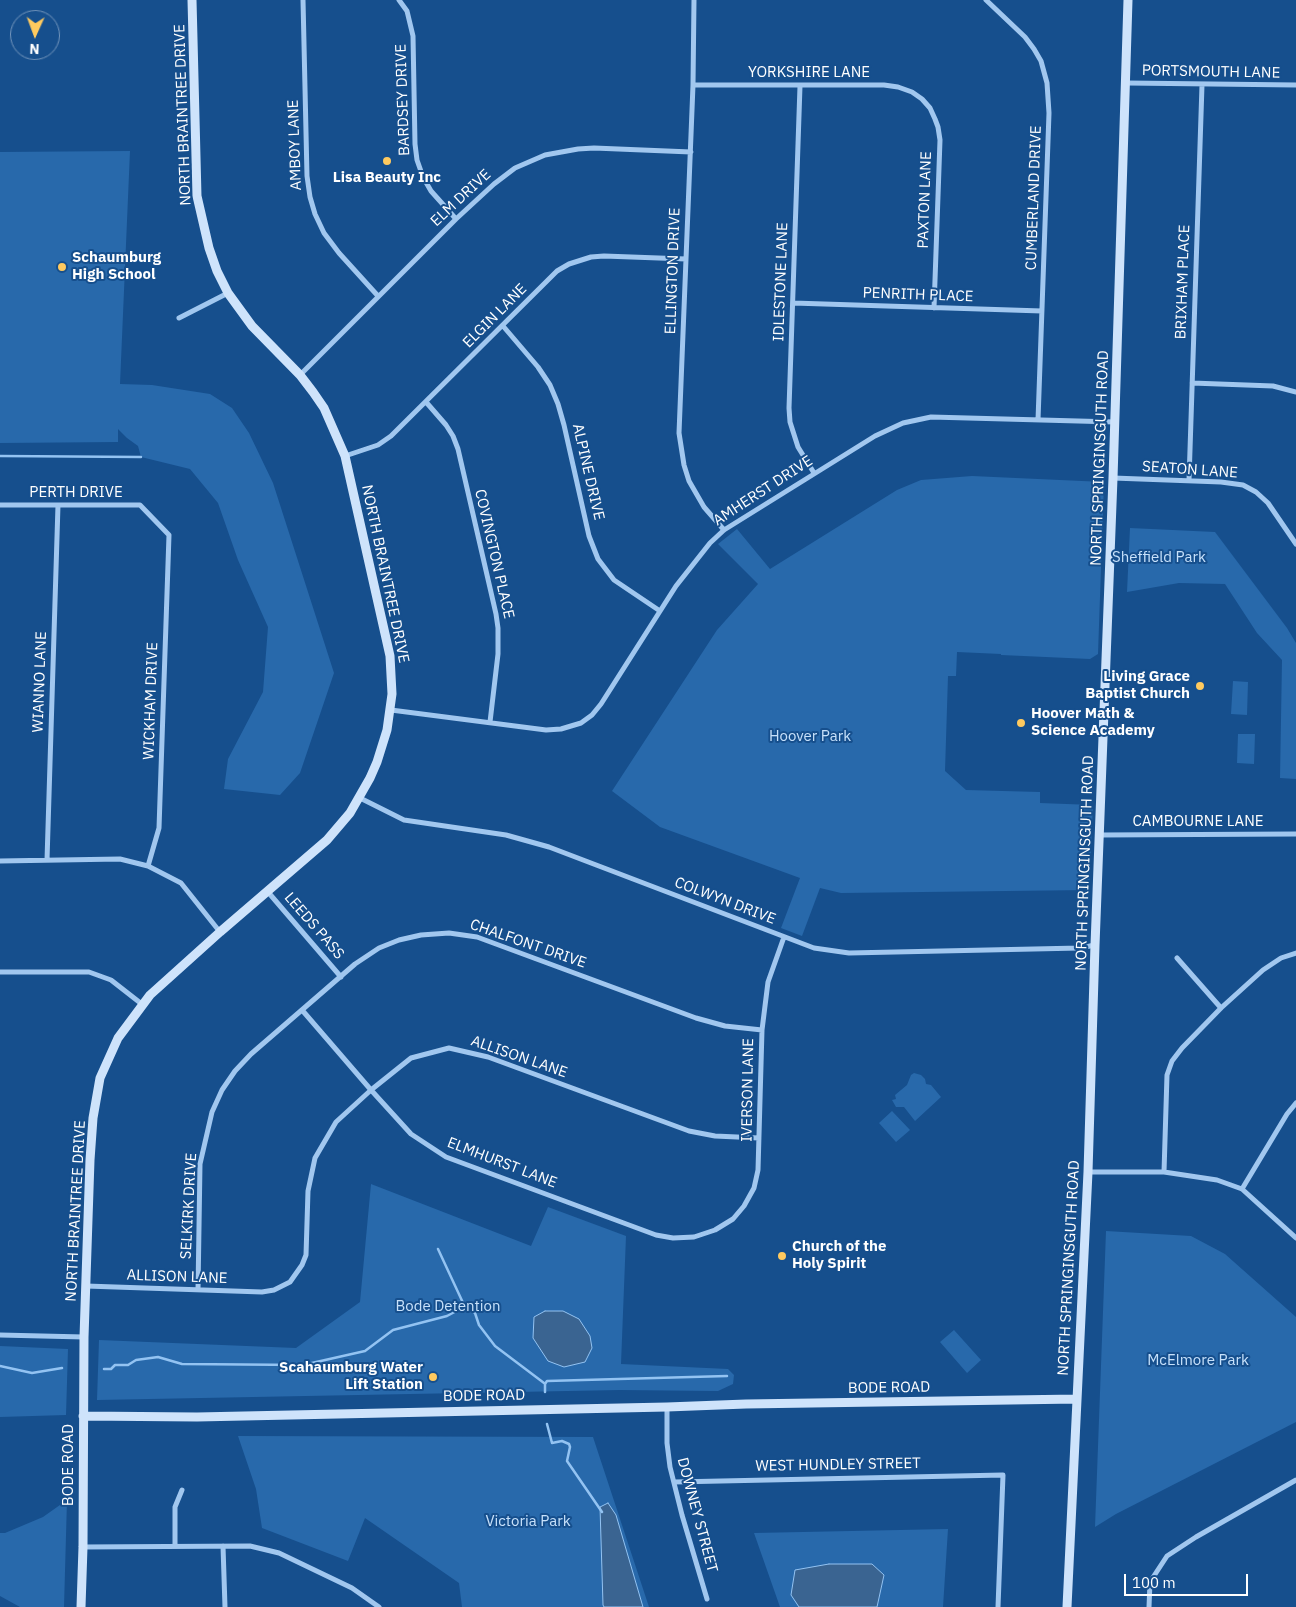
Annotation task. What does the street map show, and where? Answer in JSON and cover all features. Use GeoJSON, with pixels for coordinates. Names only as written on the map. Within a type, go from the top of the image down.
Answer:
{"type":"FeatureCollection","features":[{"type":"Feature","properties":{"kind":"street","name":"NORTH BRAINTREE DRIVE"},"geometry":{"type":"LineString","coordinates":[[83,1416],[90,1160],[93,1118],[100,1078],[118,1038],[143,1004],[160,986],[220,932],[327,840],[350,813],[360,798],[376,762],[391,710],[390,656],[345,456],[324,408],[300,375],[252,326],[228,293],[217,271],[209,248],[197,196],[192,0]]}},
{"type":"Feature","properties":{"kind":"street","name":"AMBOY LANE"},"geometry":{"type":"LineString","coordinates":[[304,0],[307,176],[310,197],[315,214],[324,233],[339,253],[378,296]]}},
{"type":"Feature","properties":{"kind":"street","name":"BARDSEY DRIVE"},"geometry":{"type":"LineString","coordinates":[[399,0],[407,11],[413,36],[417,160],[423,177],[431,191],[456,219]]}},
{"type":"Feature","properties":{"kind":"street","name":"ELLINGTON DRIVE"},"geometry":{"type":"LineString","coordinates":[[694,0],[693,85],[679,432],[684,465],[696,494],[724,530]]}},
{"type":"Feature","properties":{"kind":"street","name":"CUMBERLAND DRIVE"},"geometry":{"type":"LineString","coordinates":[[986,0],[1025,36],[1041,61],[1047,82],[1049,104],[1038,420]]}},
{"type":"Feature","properties":{"kind":"street","name":"NORTH SPRINGINSGUTH ROAD"},"geometry":{"type":"LineString","coordinates":[[1067,1607],[1088,1172],[1128,0]]}},
{"type":"Feature","properties":{"kind":"street","name":"PORTSMOUTH LANE"},"geometry":{"type":"LineString","coordinates":[[1126,83],[1296,85]]}},
{"type":"Feature","properties":{"kind":"street","name":"YORKSHIRE LANE"},"geometry":{"type":"LineString","coordinates":[[693,85],[884,85],[905,89],[922,99]]}},
{"type":"Feature","properties":{"kind":"street","name":"BRIXHAM PLACE"},"geometry":{"type":"LineString","coordinates":[[1189,480],[1202,85]]}},
{"type":"Feature","properties":{"kind":"street","name":"IDLESTONE LANE"},"geometry":{"type":"LineString","coordinates":[[800,86],[789,408],[790,422],[798,446],[814,473]]}},
{"type":"Feature","properties":{"kind":"street","name":"PAXTON LANE"},"geometry":{"type":"LineString","coordinates":[[922,99],[936,119],[940,140],[934,308]]}},
{"type":"Feature","properties":{"kind":"street","name":"ELM DRIVE"},"geometry":{"type":"LineString","coordinates":[[300,375],[456,219],[504,175],[530,161],[562,151],[594,148],[690,152]]}},
{"type":"Feature","properties":{"kind":"street","name":"ELGIN LANE"},"geometry":{"type":"LineString","coordinates":[[345,456],[378,445],[391,436],[557,272],[580,260],[604,256],[686,259]]}},
{"type":"Feature","properties":{"kind":"street"},"geometry":{"type":"LineString","coordinates":[[179,318],[228,293]]}},
{"type":"Feature","properties":{"kind":"street","name":"PENRITH PLACE"},"geometry":{"type":"LineString","coordinates":[[793,303],[1042,311]]}},
{"type":"Feature","properties":{"kind":"street","name":"ALPINE DRIVE"},"geometry":{"type":"LineString","coordinates":[[503,326],[538,366],[550,385],[558,404],[589,536],[598,559],[614,580],[660,610]]}},
{"type":"Feature","properties":{"kind":"street"},"geometry":{"type":"LineString","coordinates":[[1192,384],[1273,386],[1296,392]]}},
{"type":"Feature","properties":{"kind":"street","name":"COVINGTON PLACE"},"geometry":{"type":"LineString","coordinates":[[426,402],[453,436],[458,449],[496,614],[498,654],[490,722]]}},
{"type":"Feature","properties":{"kind":"street","name":"AMHERST DRIVE"},"geometry":{"type":"LineString","coordinates":[[391,710],[546,730],[560,729],[581,723],[592,715],[601,704],[689,567],[710,543],[724,530],[889,428],[916,419],[949,417],[1115,422]]}},
{"type":"Feature","properties":{"kind":"street","name":"SEATON LANE"},"geometry":{"type":"LineString","coordinates":[[1113,478],[1234,483],[1251,489],[1268,503],[1296,544]]}},
{"type":"Feature","properties":{"kind":"street","name":"PERTH DRIVE"},"geometry":{"type":"LineString","coordinates":[[0,505],[140,505],[169,534]]}},
{"type":"Feature","properties":{"kind":"street","name":"WIANNO LANE"},"geometry":{"type":"LineString","coordinates":[[47,860],[58,505]]}},
{"type":"Feature","properties":{"kind":"street","name":"WICKHAM DRIVE"},"geometry":{"type":"LineString","coordinates":[[148,866],[160,828],[169,534]]}},
{"type":"Feature","properties":{"kind":"street","name":"COLWYN DRIVE"},"geometry":{"type":"LineString","coordinates":[[360,798],[404,820],[506,835],[549,847],[814,948],[849,952],[1080,948],[1095,945]]}},
{"type":"Feature","properties":{"kind":"street","name":"CAMBOURNE LANE"},"geometry":{"type":"LineString","coordinates":[[1100,835],[1296,834]]}},
{"type":"Feature","properties":{"kind":"street"},"geometry":{"type":"LineString","coordinates":[[0,861],[120,859],[148,866],[181,883],[220,932]]}},
{"type":"Feature","properties":{"kind":"street","name":"LEEDS PASS"},"geometry":{"type":"LineString","coordinates":[[268,892],[341,976]]}},
{"type":"Feature","properties":{"kind":"street","name":"CHALFONT DRIVE"},"geometry":{"type":"LineString","coordinates":[[302,1010],[341,976],[379,948],[399,940],[432,933],[463,934],[490,940],[696,1018],[725,1026],[762,1030]]}},
{"type":"Feature","properties":{"kind":"street","name":"IVERSON LANE"},"geometry":{"type":"LineString","coordinates":[[715,1230],[733,1219],[754,1188],[758,1170],[760,1138],[762,1030],[768,982],[784,937]]}},
{"type":"Feature","properties":{"kind":"street"},"geometry":{"type":"LineString","coordinates":[[1164,1172],[1167,1074],[1172,1061],[1221,1008],[1272,963],[1296,954]]}},
{"type":"Feature","properties":{"kind":"street"},"geometry":{"type":"LineString","coordinates":[[1177,958],[1221,1008]]}},
{"type":"Feature","properties":{"kind":"street"},"geometry":{"type":"LineString","coordinates":[[0,972],[79,971],[94,973],[111,980],[143,1004]]}},
{"type":"Feature","properties":{"kind":"street","name":"ELMHURST LANE"},"geometry":{"type":"LineString","coordinates":[[302,1010],[411,1134],[446,1157],[663,1237],[684,1239],[715,1230]]}},
{"type":"Feature","properties":{"kind":"street","name":"SELKIRK DRIVE"},"geometry":{"type":"LineString","coordinates":[[198,1290],[200,1164],[212,1112],[222,1090],[251,1054],[302,1010]]}},
{"type":"Feature","properties":{"kind":"street","name":"ALLISON LANE"},"geometry":{"type":"LineString","coordinates":[[86,1286],[268,1292],[281,1288],[297,1274],[306,1255],[308,1191],[315,1158],[336,1122],[371,1090],[411,1058],[448,1048],[488,1057],[689,1131],[715,1136],[760,1138]]}},
{"type":"Feature","properties":{"kind":"street"},"geometry":{"type":"LineString","coordinates":[[1242,1189],[1287,1114],[1296,1103]]}},
{"type":"Feature","properties":{"kind":"street"},"geometry":{"type":"LineString","coordinates":[[1088,1172],[1164,1172],[1217,1180],[1242,1189],[1296,1238]]}},
{"type":"Feature","properties":{"kind":"street"},"geometry":{"type":"LineString","coordinates":[[0,1335],[84,1337]]}},
{"type":"Feature","properties":{"kind":"street","name":"BODE ROAD"},"geometry":{"type":"LineString","coordinates":[[80,1607],[83,1547],[83,1416],[197,1416],[1077,1399]]}},
{"type":"Feature","properties":{"kind":"street","name":"DOWNEY STREET"},"geometry":{"type":"LineString","coordinates":[[667,1407],[667,1443],[670,1467],[682,1516],[707,1599]]}},
{"type":"Feature","properties":{"kind":"street","name":"WEST HUNDLEY STREET"},"geometry":{"type":"LineString","coordinates":[[674,1482],[1003,1475],[998,1607]]}},
{"type":"Feature","properties":{"kind":"street"},"geometry":{"type":"LineString","coordinates":[[1149,1607],[1150,1582],[1167,1556],[1204,1532],[1296,1480]]}},
{"type":"Feature","properties":{"kind":"street"},"geometry":{"type":"LineString","coordinates":[[175,1546],[175,1506],[182,1490]]}},
{"type":"Feature","properties":{"kind":"street"},"geometry":{"type":"LineString","coordinates":[[223,1546],[225,1607]]}},
{"type":"Feature","properties":{"kind":"street"},"geometry":{"type":"LineString","coordinates":[[83,1547],[250,1546],[279,1553],[352,1588],[379,1607]]}},
{"type":"Feature","properties":{"kind":"green space"},"geometry":{"type":"Polygon","coordinates":[[[130,151],[120,384],[152,385],[210,394],[232,408],[249,433],[273,483],[334,673],[300,773],[280,795],[224,789],[228,759],[263,692],[268,627],[238,560],[218,503],[190,469],[141,457],[138,446],[118,429],[118,442],[0,443],[0,152],[130,151]]]}},
{"type":"Feature","properties":{"kind":"green space","name":"Hoover Park"},"geometry":{"type":"Polygon","coordinates":[[[972,476],[1104,482],[1098,654],[1090,659],[957,652],[956,676],[948,676],[945,771],[966,790],[1040,792],[1040,803],[1093,805],[1089,890],[841,893],[820,888],[802,936],[781,928],[800,878],[660,827],[612,791],[717,630],[758,584],[718,544],[737,529],[770,569],[897,490],[921,480],[972,476]]]}},
{"type":"Feature","properties":{"kind":"green space","name":"Sheffield Park"},"geometry":{"type":"Polygon","coordinates":[[[1130,528],[1215,532],[1287,628],[1296,643],[1296,779],[1280,778],[1282,660],[1257,633],[1225,584],[1179,583],[1127,592],[1130,528]]]}},
{"type":"Feature","properties":{"kind":"green space"},"geometry":{"type":"Polygon","coordinates":[[[1233,681],[1248,682],[1247,715],[1231,714],[1233,681]]]}},
{"type":"Feature","properties":{"kind":"green space"},"geometry":{"type":"Polygon","coordinates":[[[1238,734],[1255,734],[1254,764],[1237,763],[1238,734]]]}},
{"type":"Feature","properties":{"kind":"green space"},"geometry":{"type":"Polygon","coordinates":[[[914,1073],[921,1075],[925,1079],[926,1084],[931,1085],[941,1097],[915,1121],[904,1107],[896,1107],[892,1100],[896,1099],[895,1095],[907,1085],[911,1075],[914,1073]]]}},
{"type":"Feature","properties":{"kind":"green space"},"geometry":{"type":"Polygon","coordinates":[[[892,1111],[910,1130],[896,1142],[879,1123],[892,1111]]]}},
{"type":"Feature","properties":{"kind":"green space","name":"Bode Detention"},"geometry":{"type":"Polygon","coordinates":[[[371,1184],[531,1246],[548,1207],[626,1236],[621,1364],[728,1369],[734,1375],[733,1384],[718,1391],[620,1390],[97,1400],[99,1340],[296,1348],[360,1302],[371,1184]]]}},
{"type":"Feature","properties":{"kind":"green space","name":"McElmore Park"},"geometry":{"type":"Polygon","coordinates":[[[1106,1231],[1191,1236],[1225,1254],[1296,1317],[1296,1422],[1116,1514],[1095,1527],[1106,1231]]]}},
{"type":"Feature","properties":{"kind":"green space"},"geometry":{"type":"Polygon","coordinates":[[[954,1330],[981,1360],[967,1373],[940,1342],[954,1330]]]}},
{"type":"Feature","properties":{"kind":"green space"},"geometry":{"type":"Polygon","coordinates":[[[0,1346],[68,1349],[66,1415],[0,1417],[0,1346]]]}},
{"type":"Feature","properties":{"kind":"green space","name":"Victoria Park"},"geometry":{"type":"Polygon","coordinates":[[[238,1436],[593,1437],[649,1607],[462,1607],[459,1583],[365,1518],[348,1561],[262,1528],[256,1489],[238,1436]]]}},
{"type":"Feature","properties":{"kind":"green space"},"geometry":{"type":"Polygon","coordinates":[[[67,1500],[64,1607],[20,1607],[0,1596],[0,1533],[5,1533],[43,1517],[67,1500]]]}},
{"type":"Feature","properties":{"kind":"green space"},"geometry":{"type":"Polygon","coordinates":[[[948,1529],[943,1607],[780,1607],[754,1533],[948,1529]]]}},
{"type":"Feature","properties":{"kind":"shaded area"},"geometry":{"type":"Polygon","coordinates":[[[545,1311],[563,1311],[579,1319],[590,1336],[592,1348],[585,1362],[564,1367],[548,1361],[533,1338],[534,1317],[545,1311]]]}},
{"type":"Feature","properties":{"kind":"shaded area"},"geometry":{"type":"Polygon","coordinates":[[[608,1503],[616,1515],[643,1607],[604,1607],[603,1605],[600,1507],[608,1503]]]}},
{"type":"Feature","properties":{"kind":"shaded area"},"geometry":{"type":"Polygon","coordinates":[[[829,1564],[872,1564],[884,1575],[877,1607],[799,1607],[791,1595],[795,1570],[829,1564]]]}},
{"type":"Feature","properties":{"kind":"waterway"},"geometry":{"type":"LineString","coordinates":[[0,456],[141,457]]}},
{"type":"Feature","properties":{"kind":"waterway"},"geometry":{"type":"LineString","coordinates":[[438,1249],[464,1305],[475,1313],[479,1325],[495,1346],[544,1383]]}},
{"type":"Feature","properties":{"kind":"waterway"},"geometry":{"type":"LineString","coordinates":[[104,1369],[111,1369],[115,1365],[128,1365],[136,1360],[158,1357],[182,1364],[303,1365],[365,1351],[393,1330],[447,1316],[466,1306]]}},
{"type":"Feature","properties":{"kind":"waterway"},"geometry":{"type":"LineString","coordinates":[[0,1366],[32,1373],[62,1368]]}},
{"type":"Feature","properties":{"kind":"waterway"},"geometry":{"type":"LineString","coordinates":[[545,1392],[547,1381],[727,1376]]}},
{"type":"Feature","properties":{"kind":"waterway"},"geometry":{"type":"LineString","coordinates":[[547,1424],[552,1443],[562,1441],[569,1444],[567,1461],[602,1512]]}},
{"type":"Feature","properties":{"kind":"place","name":"Lisa Beauty Inc"},"geometry":{"type":"Point","coordinates":[387,161]}},
{"type":"Feature","properties":{"kind":"place","name":"Schaumburg High School"},"geometry":{"type":"Point","coordinates":[62,267]}},
{"type":"Feature","properties":{"kind":"place","name":"Living Grace Baptist Church"},"geometry":{"type":"Point","coordinates":[1200,686]}},
{"type":"Feature","properties":{"kind":"place","name":"Hoover Math & Science Academy"},"geometry":{"type":"Point","coordinates":[1021,723]}},
{"type":"Feature","properties":{"kind":"place","name":"Church of the Holy Spirit"},"geometry":{"type":"Point","coordinates":[782,1256]}},
{"type":"Feature","properties":{"kind":"place","name":"Scahaumburg Water Lift Station"},"geometry":{"type":"Point","coordinates":[433,1377]}}]}
